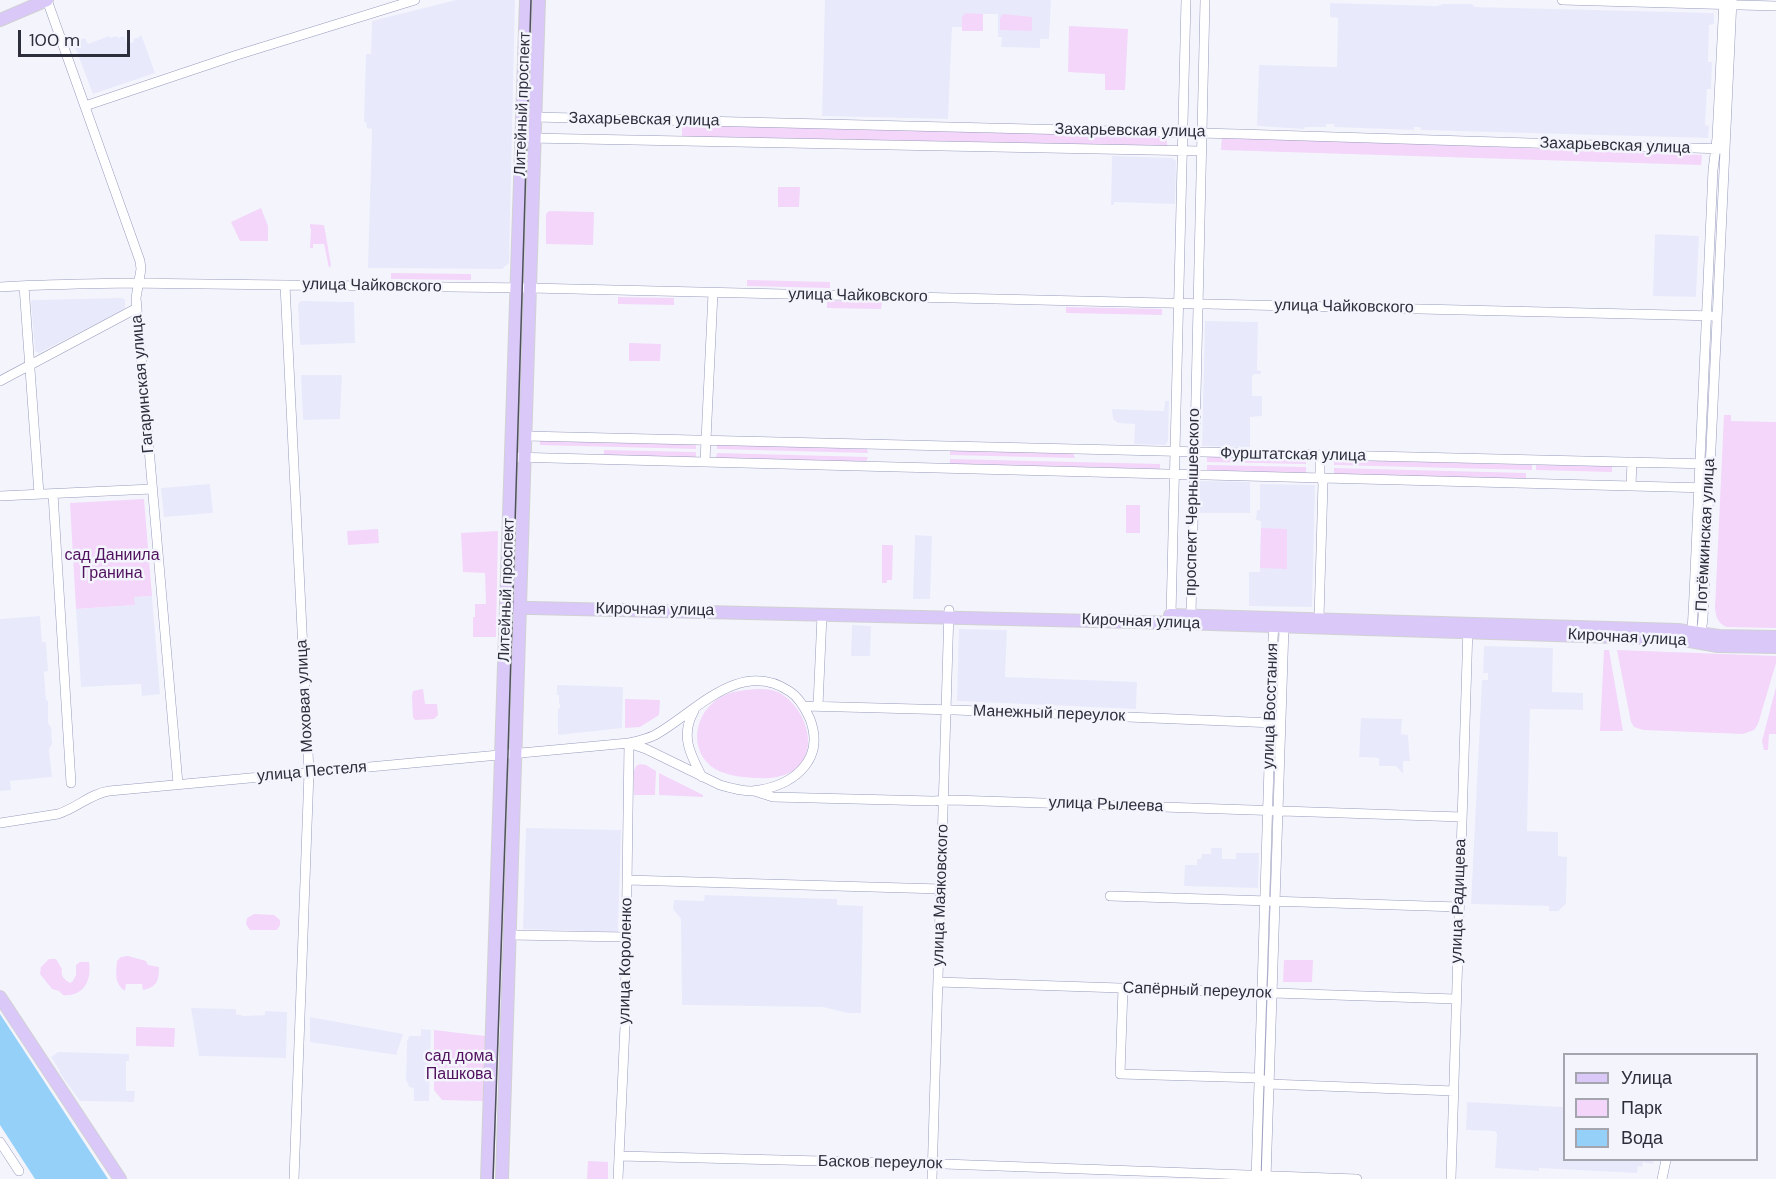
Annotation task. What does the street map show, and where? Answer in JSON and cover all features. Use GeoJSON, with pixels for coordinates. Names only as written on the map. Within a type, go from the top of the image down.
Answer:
{"type":"FeatureCollection","features":[{"type":"Feature","properties":{"kind":"main road"},"geometry":{"type":"LineString","coordinates":[[0,12],[26,0]]}},
{"type":"Feature","properties":{"kind":"main road"},"geometry":{"type":"LineString","coordinates":[[0,20],[47,0]]}},
{"type":"Feature","properties":{"kind":"main road","name":"Литейный проспект"},"geometry":{"type":"LineString","coordinates":[[502,1179],[530,288],[526,0]]}},
{"type":"Feature","properties":{"kind":"main road","name":"Литейный проспект"},"geometry":{"type":"LineString","coordinates":[[488,1179],[517,288],[528,138],[534,117],[539,0]]}},
{"type":"Feature","properties":{"kind":"main road","name":"Кирочная улица"},"geometry":{"type":"LineString","coordinates":[[506,604],[822,615],[949,614]]}},
{"type":"Feature","properties":{"kind":"main road","name":"Кирочная улица"},"geometry":{"type":"LineString","coordinates":[[521,605],[1176,619],[1468,628]]}},
{"type":"Feature","properties":{"kind":"main road","name":"Кирочная улица"},"geometry":{"type":"LineString","coordinates":[[1176,619],[1191,615],[1279,623],[1319,618],[1678,639],[1697,636],[1776,637]]}},
{"type":"Feature","properties":{"kind":"main road","name":"Кирочная улица"},"geometry":{"type":"LineString","coordinates":[[1697,636],[1718,646],[1776,647]]}},
{"type":"Feature","properties":{"kind":"main road"},"geometry":{"type":"LineString","coordinates":[[0,997],[120,1179]]}},
{"type":"Feature","properties":{"kind":"street","name":"Гагаринская улица"},"geometry":{"type":"LineString","coordinates":[[47,0],[140,261],[136,298],[178,784]]}},
{"type":"Feature","properties":{"kind":"street"},"geometry":{"type":"LineString","coordinates":[[85,106],[315,30],[416,0]]}},
{"type":"Feature","properties":{"kind":"street","name":"проспект Чернышевского"},"geometry":{"type":"LineString","coordinates":[[1176,619],[1174,473],[1186,0]]}},
{"type":"Feature","properties":{"kind":"street","name":"проспект Чернышевского"},"geometry":{"type":"LineString","coordinates":[[1191,615],[1205,0]]}},
{"type":"Feature","properties":{"kind":"street"},"geometry":{"type":"LineString","coordinates":[[1562,0],[1728,2],[1776,6]]}},
{"type":"Feature","properties":{"kind":"street","name":"Потёмкинская улица"},"geometry":{"type":"LineString","coordinates":[[1697,636],[1728,2]]}},
{"type":"Feature","properties":{"kind":"street","name":"Захарьевская улица"},"geometry":{"type":"LineString","coordinates":[[534,117],[1183,132],[1720,149]]}},
{"type":"Feature","properties":{"kind":"street"},"geometry":{"type":"LineString","coordinates":[[790,123],[790,143]]}},
{"type":"Feature","properties":{"kind":"street"},"geometry":{"type":"LineString","coordinates":[[914,146],[915,126]]}},
{"type":"Feature","properties":{"kind":"street"},"geometry":{"type":"LineString","coordinates":[[1038,148],[1039,129]]}},
{"type":"Feature","properties":{"kind":"street","name":"Захарьевская улица"},"geometry":{"type":"LineString","coordinates":[[528,138],[1201,152]]}},
{"type":"Feature","properties":{"kind":"street","name":"улица Чайковского"},"geometry":{"type":"LineString","coordinates":[[0,287],[139,284],[530,288],[1711,316]]}},
{"type":"Feature","properties":{"kind":"street"},"geometry":{"type":"LineString","coordinates":[[24,285],[39,494]]}},
{"type":"Feature","properties":{"kind":"street","name":"Моховая улица"},"geometry":{"type":"LineString","coordinates":[[285,285],[309,772],[294,1179]]}},
{"type":"Feature","properties":{"kind":"street"},"geometry":{"type":"LineString","coordinates":[[705,461],[713,293]]}},
{"type":"Feature","properties":{"kind":"street"},"geometry":{"type":"LineString","coordinates":[[0,381],[137,308]]}},
{"type":"Feature","properties":{"kind":"street","name":"Фурштатская улица"},"geometry":{"type":"LineString","coordinates":[[526,436],[1705,464]]}},
{"type":"Feature","properties":{"kind":"street"},"geometry":{"type":"LineString","coordinates":[[877,445],[877,465]]}},
{"type":"Feature","properties":{"kind":"street"},"geometry":{"type":"LineString","coordinates":[[1319,618],[1323,483],[1320,477],[1320,456]]}},
{"type":"Feature","properties":{"kind":"street","name":"Фурштатская улица"},"geometry":{"type":"LineString","coordinates":[[511,457],[1704,487]]}},
{"type":"Feature","properties":{"kind":"street"},"geometry":{"type":"LineString","coordinates":[[1631,485],[1632,462]]}},
{"type":"Feature","properties":{"kind":"street"},"geometry":{"type":"LineString","coordinates":[[0,496],[152,489]]}},
{"type":"Feature","properties":{"kind":"street"},"geometry":{"type":"LineString","coordinates":[[53,494],[71,783]]}},
{"type":"Feature","properties":{"kind":"street","name":"улица Маяковского"},"geometry":{"type":"LineString","coordinates":[[932,1179],[949,614]]}},
{"type":"Feature","properties":{"kind":"street"},"geometry":{"type":"LineString","coordinates":[[818,706],[822,615]]}},
{"type":"Feature","properties":{"kind":"street","name":"улица Восстания"},"geometry":{"type":"LineString","coordinates":[[1261,1177],[1260,1078],[1267,993],[1279,623]]}},
{"type":"Feature","properties":{"kind":"street","name":"улица Радищева"},"geometry":{"type":"LineString","coordinates":[[1451,1179],[1468,628]]}},
{"type":"Feature","properties":{"kind":"street"},"geometry":{"type":"LineString","coordinates":[[756,681],[778,685],[790,691],[804,706],[813,726],[814,737],[810,759],[795,777],[772,786],[752,790],[730,788],[629,743],[652,737],[725,687],[756,681]]}},
{"type":"Feature","properties":{"kind":"street","name":"Манежный переулок"},"geometry":{"type":"LineString","coordinates":[[804,706],[1276,723]]}},
{"type":"Feature","properties":{"kind":"street"},"geometry":{"type":"LineString","coordinates":[[695,708],[689,719],[687,736],[692,757],[702,777]]}},
{"type":"Feature","properties":{"kind":"street","name":"улица Пестеля"},"geometry":{"type":"LineString","coordinates":[[0,823],[58,814],[99,792],[629,743]]}},
{"type":"Feature","properties":{"kind":"street","name":"улица Короленко"},"geometry":{"type":"LineString","coordinates":[[618,1179],[627,937],[629,743]]}},
{"type":"Feature","properties":{"kind":"street","name":"улица Рылеева"},"geometry":{"type":"LineString","coordinates":[[752,790],[772,797],[1462,817]]}},
{"type":"Feature","properties":{"kind":"street"},"geometry":{"type":"LineString","coordinates":[[627,880],[941,889]]}},
{"type":"Feature","properties":{"kind":"street"},"geometry":{"type":"LineString","coordinates":[[1110,896],[1459,907]]}},
{"type":"Feature","properties":{"kind":"street"},"geometry":{"type":"LineString","coordinates":[[510,935],[627,937]]}},
{"type":"Feature","properties":{"kind":"street","name":"Сапёрный переулок"},"geometry":{"type":"LineString","coordinates":[[938,982],[1456,999]]}},
{"type":"Feature","properties":{"kind":"street"},"geometry":{"type":"LineString","coordinates":[[1123,988],[1120,1074],[1260,1078],[1269,1084],[1454,1091]]}},
{"type":"Feature","properties":{"kind":"street","name":"улица Восстания"},"geometry":{"type":"LineString","coordinates":[[1261,1177],[1269,1084],[1267,993]]}},
{"type":"Feature","properties":{"kind":"street"},"geometry":{"type":"LineString","coordinates":[[0,1142],[19,1171]]}},
{"type":"Feature","properties":{"kind":"street","name":"Басков переулок"},"geometry":{"type":"LineString","coordinates":[[619,1156],[1357,1179]]}},
{"type":"Feature","properties":{"kind":"street"},"geometry":{"type":"LineString","coordinates":[[1662,1179],[1666,1161]]}},
{"type":"Feature","properties":{"kind":"shaded area"},"geometry":{"type":"Polygon","coordinates":[[[456,0],[515,0],[509,263],[502,269],[368,268],[372,129],[367,128],[364,122],[366,54],[371,54],[372,21],[456,0]]]}},
{"type":"Feature","properties":{"kind":"shaded area"},"geometry":{"type":"Polygon","coordinates":[[[825,0],[1051,0],[1049,39],[1040,39],[1040,48],[1001,47],[1002,37],[998,37],[998,14],[983,14],[983,31],[962,31],[962,27],[952,27],[948,119],[822,116],[825,0]]]}},
{"type":"Feature","properties":{"kind":"shaded area"},"geometry":{"type":"Polygon","coordinates":[[[1330,3],[1437,6],[1472,4],[1475,7],[1714,13],[1714,24],[1709,25],[1708,62],[1712,62],[1711,89],[1707,89],[1705,125],[1709,126],[1708,138],[1421,130],[1420,127],[1414,127],[1414,130],[1334,127],[1334,124],[1326,124],[1326,127],[1305,127],[1304,129],[1257,126],[1259,65],[1337,67],[1338,18],[1330,17],[1330,3]]]}},
{"type":"Feature","properties":{"kind":"shaded area"},"geometry":{"type":"Polygon","coordinates":[[[141,34],[155,73],[93,94],[73,42],[85,38],[88,44],[109,36],[118,38],[124,36],[127,44],[134,42],[133,39],[140,37],[141,34]]]}},
{"type":"Feature","properties":{"kind":"shaded area"},"geometry":{"type":"Polygon","coordinates":[[[1112,156],[1172,158],[1176,161],[1175,204],[1114,202],[1114,205],[1111,205],[1112,156]]]}},
{"type":"Feature","properties":{"kind":"shaded area"},"geometry":{"type":"Polygon","coordinates":[[[1655,234],[1699,236],[1695,297],[1653,296],[1655,234]]]}},
{"type":"Feature","properties":{"kind":"shaded area"},"geometry":{"type":"Polygon","coordinates":[[[125,299],[125,308],[119,312],[39,353],[35,351],[31,301],[125,299]]]}},
{"type":"Feature","properties":{"kind":"shaded area"},"geometry":{"type":"Polygon","coordinates":[[[301,301],[354,302],[355,343],[300,345],[298,304],[301,301]]]}},
{"type":"Feature","properties":{"kind":"shaded area"},"geometry":{"type":"Polygon","coordinates":[[[1205,321],[1258,322],[1257,370],[1261,371],[1261,374],[1254,374],[1252,377],[1252,396],[1262,396],[1262,416],[1250,417],[1250,447],[1202,446],[1205,321]]]}},
{"type":"Feature","properties":{"kind":"shaded area"},"geometry":{"type":"Polygon","coordinates":[[[301,375],[342,375],[340,419],[303,420],[301,375]]]}},
{"type":"Feature","properties":{"kind":"shaded area"},"geometry":{"type":"Polygon","coordinates":[[[1165,401],[1169,401],[1168,441],[1165,445],[1134,444],[1135,424],[1118,423],[1113,419],[1112,409],[1164,411],[1165,401]]]}},
{"type":"Feature","properties":{"kind":"shaded area"},"geometry":{"type":"Polygon","coordinates":[[[1200,481],[1250,482],[1250,513],[1199,513],[1200,481]]]}},
{"type":"Feature","properties":{"kind":"shaded area"},"geometry":{"type":"Polygon","coordinates":[[[210,484],[213,513],[164,517],[161,488],[210,484]]]}},
{"type":"Feature","properties":{"kind":"shaded area"},"geometry":{"type":"Polygon","coordinates":[[[1260,484],[1315,485],[1312,607],[1249,606],[1249,572],[1260,572],[1261,521],[1256,520],[1257,510],[1260,510],[1260,484]]]}},
{"type":"Feature","properties":{"kind":"shaded area"},"geometry":{"type":"Polygon","coordinates":[[[915,535],[932,536],[930,599],[913,599],[915,535]]]}},
{"type":"Feature","properties":{"kind":"shaded area"},"geometry":{"type":"Polygon","coordinates":[[[152,596],[160,694],[142,696],[141,684],[81,687],[76,609],[134,605],[134,597],[152,596]]]}},
{"type":"Feature","properties":{"kind":"shaded area"},"geometry":{"type":"Polygon","coordinates":[[[40,616],[42,642],[46,642],[48,671],[44,672],[48,723],[51,727],[52,744],[49,749],[52,777],[10,781],[11,790],[0,791],[0,619],[40,616]]]}},
{"type":"Feature","properties":{"kind":"shaded area"},"geometry":{"type":"Polygon","coordinates":[[[852,625],[871,626],[870,656],[851,656],[852,625]]]}},
{"type":"Feature","properties":{"kind":"shaded area"},"geometry":{"type":"Polygon","coordinates":[[[959,629],[1007,630],[1005,677],[1137,682],[1136,709],[957,701],[959,629]]]}},
{"type":"Feature","properties":{"kind":"shaded area"},"geometry":{"type":"Polygon","coordinates":[[[1484,646],[1553,648],[1552,692],[1583,693],[1583,710],[1530,709],[1527,831],[1558,832],[1558,856],[1567,857],[1566,904],[1558,911],[1549,911],[1549,906],[1471,904],[1482,680],[1488,680],[1488,673],[1483,673],[1484,646]]]}},
{"type":"Feature","properties":{"kind":"shaded area"},"geometry":{"type":"Polygon","coordinates":[[[557,685],[623,687],[622,728],[558,735],[560,704],[557,685]]]}},
{"type":"Feature","properties":{"kind":"shaded area"},"geometry":{"type":"Polygon","coordinates":[[[1361,718],[1402,719],[1401,734],[1408,735],[1410,761],[1403,761],[1403,774],[1396,766],[1379,766],[1379,758],[1359,757],[1361,718]]]}},
{"type":"Feature","properties":{"kind":"shaded area"},"geometry":{"type":"Polygon","coordinates":[[[526,828],[621,830],[618,932],[523,929],[526,828]]]}},
{"type":"Feature","properties":{"kind":"shaded area"},"geometry":{"type":"Polygon","coordinates":[[[1211,848],[1222,848],[1222,859],[1236,859],[1236,853],[1259,853],[1258,888],[1184,886],[1185,865],[1197,865],[1197,859],[1201,859],[1202,854],[1211,854],[1211,848]]]}},
{"type":"Feature","properties":{"kind":"shaded area"},"geometry":{"type":"Polygon","coordinates":[[[705,895],[837,899],[837,905],[863,906],[861,1013],[848,1013],[823,1007],[682,1005],[681,919],[673,909],[674,900],[704,901],[705,895]]]}},
{"type":"Feature","properties":{"kind":"shaded area"},"geometry":{"type":"Polygon","coordinates":[[[191,1008],[236,1009],[236,1014],[244,1016],[265,1015],[265,1011],[287,1012],[286,1058],[199,1056],[191,1008]]]}},
{"type":"Feature","properties":{"kind":"shaded area"},"geometry":{"type":"Polygon","coordinates":[[[310,1017],[403,1034],[396,1055],[310,1042],[310,1017]]]}},
{"type":"Feature","properties":{"kind":"shaded area"},"geometry":{"type":"Polygon","coordinates":[[[421,1029],[431,1030],[429,1101],[414,1101],[414,1088],[409,1087],[406,1081],[407,1040],[409,1036],[421,1036],[421,1029]]]}},
{"type":"Feature","properties":{"kind":"shaded area"},"geometry":{"type":"Polygon","coordinates":[[[58,1052],[129,1054],[129,1061],[126,1061],[126,1091],[135,1091],[134,1102],[80,1101],[51,1057],[58,1052]]]}},
{"type":"Feature","properties":{"kind":"shaded area"},"geometry":{"type":"Polygon","coordinates":[[[1467,1102],[1563,1107],[1563,1161],[1654,1161],[1653,1164],[1643,1162],[1642,1167],[1638,1166],[1637,1173],[1495,1168],[1497,1134],[1495,1131],[1466,1130],[1467,1102]]]}},
{"type":"Feature","properties":{"kind":"green space"},"geometry":{"type":"Polygon","coordinates":[[[966,13],[983,14],[983,31],[962,31],[962,17],[966,13]]]}},
{"type":"Feature","properties":{"kind":"green space"},"geometry":{"type":"Polygon","coordinates":[[[1003,14],[1032,17],[1032,31],[1000,30],[1000,18],[1003,14]]]}},
{"type":"Feature","properties":{"kind":"green space"},"geometry":{"type":"Polygon","coordinates":[[[1069,26],[1128,29],[1125,90],[1105,90],[1105,74],[1068,72],[1069,26]]]}},
{"type":"Feature","properties":{"kind":"green space"},"geometry":{"type":"Polygon","coordinates":[[[682,124],[1167,136],[1167,147],[682,138],[682,124]]]}},
{"type":"Feature","properties":{"kind":"green space"},"geometry":{"type":"Polygon","coordinates":[[[1222,136],[1702,155],[1701,165],[1221,150],[1222,136]]]}},
{"type":"Feature","properties":{"kind":"green space"},"geometry":{"type":"Polygon","coordinates":[[[778,187],[800,187],[799,207],[778,207],[778,187]]]}},
{"type":"Feature","properties":{"kind":"green space"},"geometry":{"type":"Polygon","coordinates":[[[261,208],[268,226],[268,241],[240,241],[231,222],[261,208]]]}},
{"type":"Feature","properties":{"kind":"green space"},"geometry":{"type":"Polygon","coordinates":[[[549,211],[594,212],[593,245],[546,244],[546,214],[549,211]]]}},
{"type":"Feature","properties":{"kind":"green space"},"geometry":{"type":"Polygon","coordinates":[[[310,224],[324,225],[331,265],[329,268],[324,244],[313,244],[313,248],[310,248],[310,224]]]}},
{"type":"Feature","properties":{"kind":"green space"},"geometry":{"type":"Polygon","coordinates":[[[391,273],[471,274],[471,280],[391,279],[391,273]]]}},
{"type":"Feature","properties":{"kind":"green space"},"geometry":{"type":"Polygon","coordinates":[[[747,280],[830,282],[830,288],[747,286],[747,280]]]}},
{"type":"Feature","properties":{"kind":"green space"},"geometry":{"type":"Polygon","coordinates":[[[618,297],[674,298],[674,305],[618,304],[618,297]]]}},
{"type":"Feature","properties":{"kind":"green space"},"geometry":{"type":"Polygon","coordinates":[[[827,301],[882,302],[881,309],[827,308],[827,301]]]}},
{"type":"Feature","properties":{"kind":"green space"},"geometry":{"type":"Polygon","coordinates":[[[1066,307],[1162,309],[1162,315],[1066,313],[1066,307]]]}},
{"type":"Feature","properties":{"kind":"green space"},"geometry":{"type":"Polygon","coordinates":[[[629,343],[661,344],[660,361],[629,361],[629,343]]]}},
{"type":"Feature","properties":{"kind":"green space"},"geometry":{"type":"Polygon","coordinates":[[[1724,415],[1731,415],[1731,421],[1776,422],[1776,628],[1726,627],[1719,621],[1716,614],[1724,415]]]}},
{"type":"Feature","properties":{"kind":"green space"},"geometry":{"type":"Polygon","coordinates":[[[540,439],[696,443],[696,449],[540,445],[540,439]]]}},
{"type":"Feature","properties":{"kind":"green space"},"geometry":{"type":"Polygon","coordinates":[[[717,444],[867,449],[868,453],[717,449],[717,444]]]}},
{"type":"Feature","properties":{"kind":"green space"},"geometry":{"type":"Polygon","coordinates":[[[604,450],[696,452],[696,458],[604,456],[604,450]]]}},
{"type":"Feature","properties":{"kind":"green space"},"geometry":{"type":"Polygon","coordinates":[[[950,450],[1073,453],[1075,458],[950,455],[950,450]]]}},
{"type":"Feature","properties":{"kind":"green space"},"geometry":{"type":"Polygon","coordinates":[[[717,453],[868,457],[866,462],[716,458],[717,453]]]}},
{"type":"Feature","properties":{"kind":"green space"},"geometry":{"type":"Polygon","coordinates":[[[1207,456],[1306,458],[1306,464],[1207,462],[1207,456]]]}},
{"type":"Feature","properties":{"kind":"green space"},"geometry":{"type":"Polygon","coordinates":[[[950,459],[1160,464],[1160,469],[950,464],[950,459]]]}},
{"type":"Feature","properties":{"kind":"green space"},"geometry":{"type":"Polygon","coordinates":[[[1334,459],[1532,465],[1532,470],[1334,465],[1334,459]]]}},
{"type":"Feature","properties":{"kind":"green space"},"geometry":{"type":"Polygon","coordinates":[[[1207,465],[1306,467],[1306,473],[1207,471],[1207,465]]]}},
{"type":"Feature","properties":{"kind":"green space"},"geometry":{"type":"Polygon","coordinates":[[[1536,465],[1612,466],[1612,472],[1536,470],[1536,465]]]}},
{"type":"Feature","properties":{"kind":"green space"},"geometry":{"type":"Polygon","coordinates":[[[1334,468],[1526,473],[1526,479],[1334,474],[1334,468]]]}},
{"type":"Feature","properties":{"kind":"green space","name":"сад Даниила Гранина"},"geometry":{"type":"Polygon","coordinates":[[[144,499],[152,596],[134,597],[135,605],[76,609],[70,503],[144,499]]]}},
{"type":"Feature","properties":{"kind":"green space"},"geometry":{"type":"Polygon","coordinates":[[[1126,505],[1140,505],[1140,533],[1126,533],[1126,505]]]}},
{"type":"Feature","properties":{"kind":"green space"},"geometry":{"type":"Polygon","coordinates":[[[1261,528],[1287,529],[1287,569],[1260,568],[1261,528]]]}},
{"type":"Feature","properties":{"kind":"green space"},"geometry":{"type":"Polygon","coordinates":[[[378,529],[379,543],[348,545],[347,531],[378,529]]]}},
{"type":"Feature","properties":{"kind":"green space"},"geometry":{"type":"Polygon","coordinates":[[[498,531],[496,637],[473,637],[475,604],[486,604],[485,573],[463,572],[461,533],[498,531]]]}},
{"type":"Feature","properties":{"kind":"green space"},"geometry":{"type":"Polygon","coordinates":[[[882,545],[893,545],[892,580],[887,580],[887,583],[882,583],[882,545]]]}},
{"type":"Feature","properties":{"kind":"green space"},"geometry":{"type":"Polygon","coordinates":[[[1604,650],[1609,650],[1623,731],[1600,731],[1604,650]]]}},
{"type":"Feature","properties":{"kind":"green space"},"geometry":{"type":"Polygon","coordinates":[[[1617,650],[1776,656],[1776,663],[1758,724],[1754,730],[1743,734],[1643,730],[1634,727],[1631,722],[1617,650]]]}},
{"type":"Feature","properties":{"kind":"green space"},"geometry":{"type":"Polygon","coordinates":[[[1776,687],[1776,734],[1769,734],[1768,750],[1764,750],[1762,741],[1776,687]]]}},
{"type":"Feature","properties":{"kind":"green space"},"geometry":{"type":"Polygon","coordinates":[[[423,689],[425,704],[437,704],[438,715],[434,719],[415,720],[413,691],[423,689]]]}},
{"type":"Feature","properties":{"kind":"green space"},"geometry":{"type":"Polygon","coordinates":[[[756,689],[773,690],[785,696],[801,715],[806,727],[807,751],[803,761],[794,770],[782,776],[754,778],[737,776],[715,769],[700,752],[697,742],[700,722],[712,704],[729,693],[756,689]]]}},
{"type":"Feature","properties":{"kind":"green space"},"geometry":{"type":"Polygon","coordinates":[[[625,699],[660,700],[659,715],[640,727],[625,728],[625,699]]]}},
{"type":"Feature","properties":{"kind":"green space"},"geometry":{"type":"Polygon","coordinates":[[[640,764],[656,771],[655,795],[634,795],[634,771],[640,764]]]}},
{"type":"Feature","properties":{"kind":"green space"},"geometry":{"type":"Polygon","coordinates":[[[659,773],[703,795],[703,797],[659,795],[659,773]]]}},
{"type":"Feature","properties":{"kind":"green space"},"geometry":{"type":"Polygon","coordinates":[[[254,914],[274,915],[280,920],[280,925],[277,930],[250,930],[246,924],[247,918],[254,914]]]}},
{"type":"Feature","properties":{"kind":"green space"},"geometry":{"type":"Polygon","coordinates":[[[128,956],[159,967],[158,980],[154,985],[143,990],[142,984],[126,984],[125,991],[121,988],[116,978],[117,961],[121,957],[128,956]]]}},
{"type":"Feature","properties":{"kind":"green space"},"geometry":{"type":"Polygon","coordinates":[[[49,959],[56,959],[62,969],[63,978],[70,983],[76,975],[76,965],[80,962],[89,962],[89,975],[85,986],[70,995],[63,995],[52,989],[40,974],[41,967],[49,959]]]}},
{"type":"Feature","properties":{"kind":"green space"},"geometry":{"type":"Polygon","coordinates":[[[1284,960],[1313,960],[1312,982],[1283,982],[1284,960]]]}},
{"type":"Feature","properties":{"kind":"green space"},"geometry":{"type":"Polygon","coordinates":[[[136,1027],[175,1028],[174,1047],[136,1046],[136,1027]]]}},
{"type":"Feature","properties":{"kind":"green space","name":"сад дома Пашкова"},"geometry":{"type":"Polygon","coordinates":[[[434,1030],[485,1036],[483,1101],[442,1100],[434,1090],[434,1030]]]}},
{"type":"Feature","properties":{"kind":"green space"},"geometry":{"type":"Polygon","coordinates":[[[588,1161],[608,1162],[608,1179],[587,1179],[588,1161]]]}},
{"type":"Feature","properties":{"kind":"water"},"geometry":{"type":"Polygon","coordinates":[[[0,1014],[108,1179],[35,1179],[0,1125],[0,1014]]]}},
{"type":"Feature","properties":{"kind":"tram line"},"geometry":{"type":"LineString","coordinates":[[493,1179],[531,0]]}}]}
